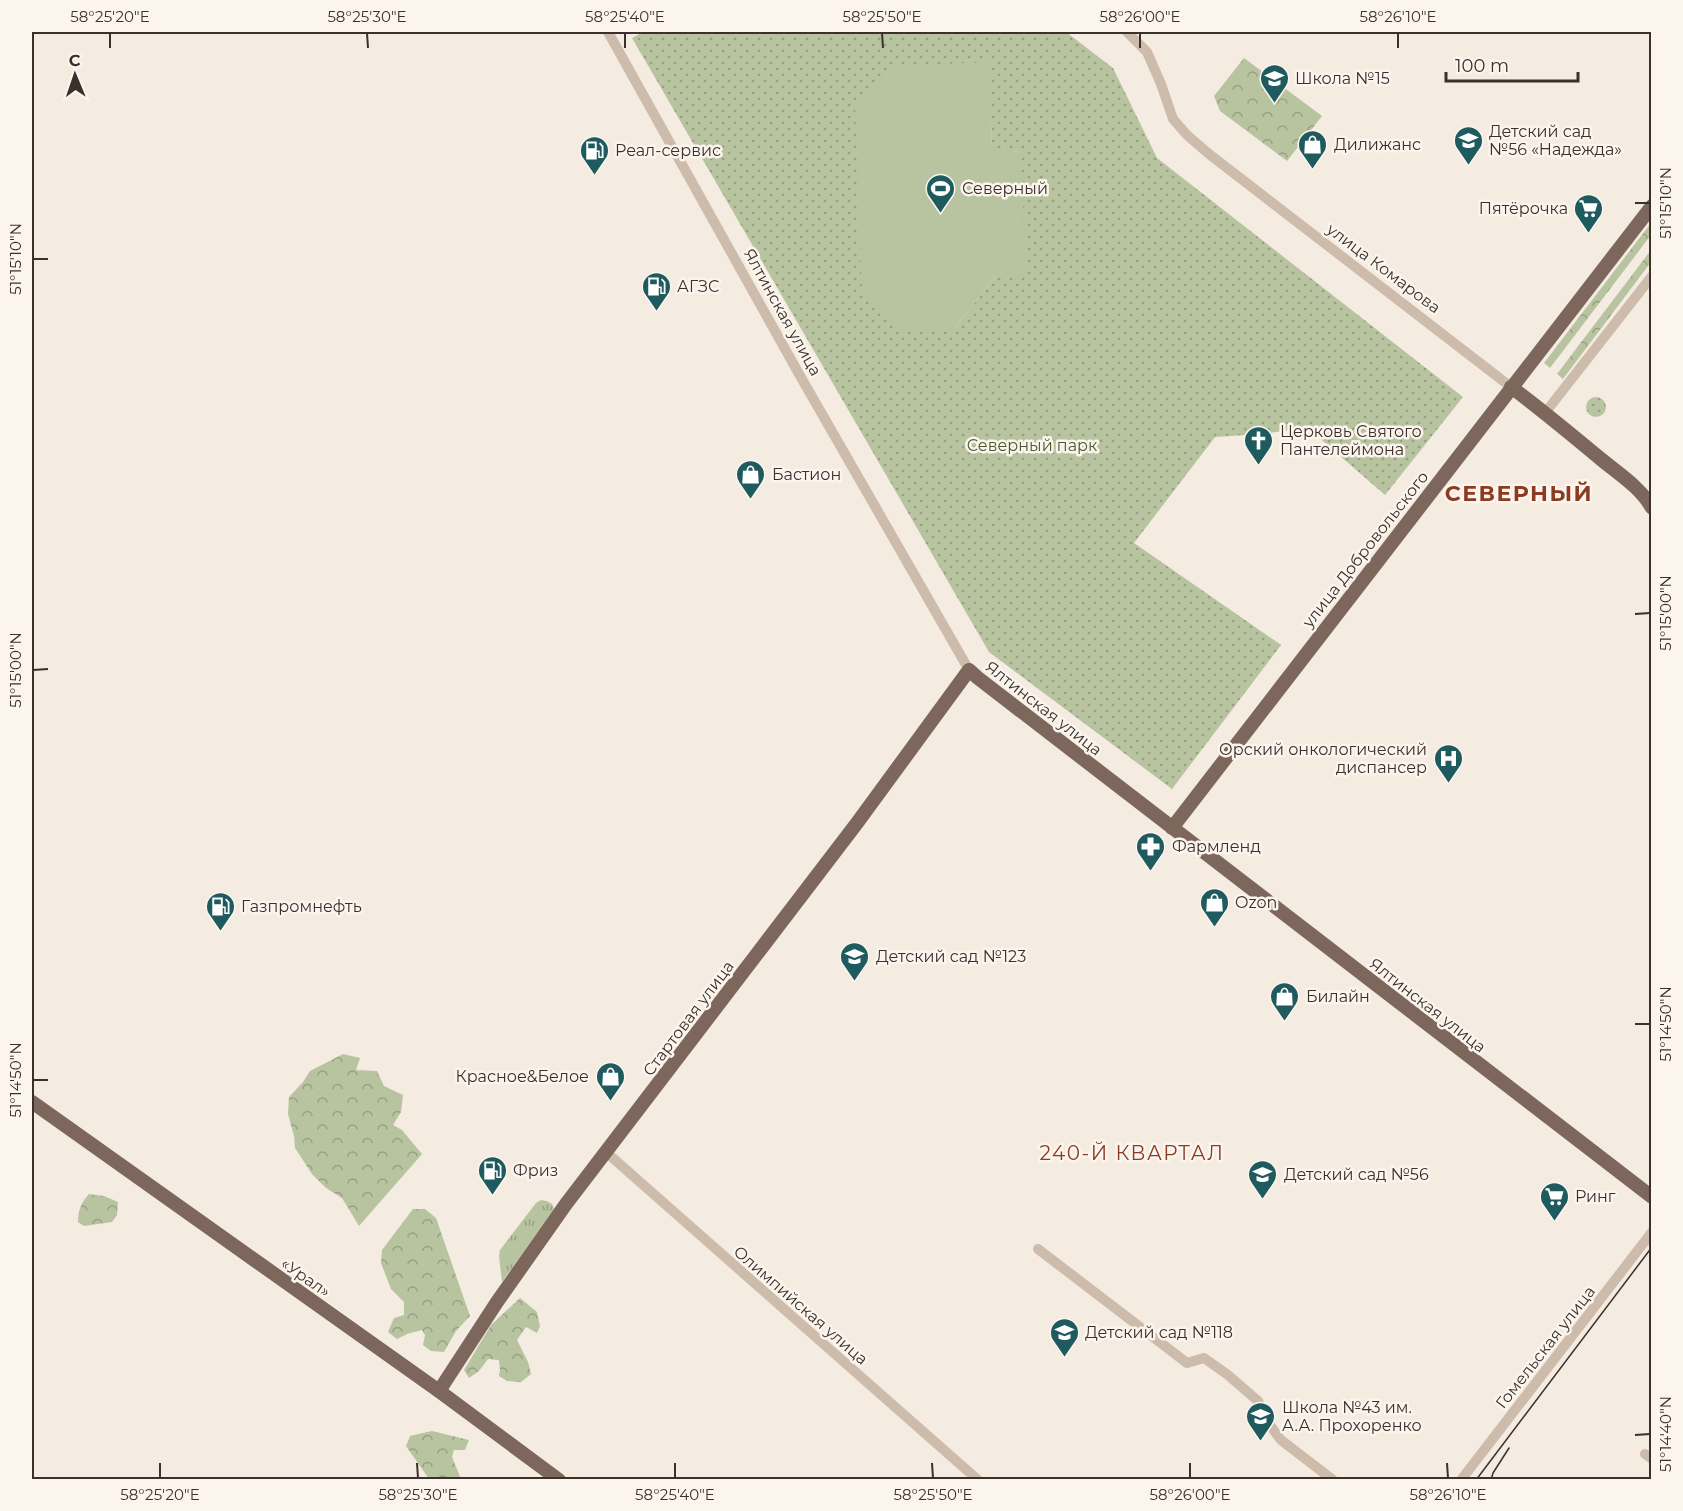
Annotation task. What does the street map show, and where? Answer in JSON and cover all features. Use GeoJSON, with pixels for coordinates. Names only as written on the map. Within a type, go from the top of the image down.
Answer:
{"type":"FeatureCollection","features":[{"type":"Feature","properties":{"kind":"main road","name":"улица Добровольского"},"geometry":{"type":"LineString","coordinates":[[1172,828],[1652,206]]}},
{"type":"Feature","properties":{"kind":"main road","name":"улица Комарова"},"geometry":{"type":"LineString","coordinates":[[1511,387],[1630,483],[1652,508]]}},
{"type":"Feature","properties":{"kind":"main road","name":"Ялтинская улица"},"geometry":{"type":"LineString","coordinates":[[969,670],[1652,1197]]}},
{"type":"Feature","properties":{"kind":"main road","name":"Стартовая улица"},"geometry":{"type":"LineString","coordinates":[[439,1390],[566,1204],[844,839],[969,670]]}},
{"type":"Feature","properties":{"kind":"main road","name":"«Урал»"},"geometry":{"type":"LineString","coordinates":[[32,1102],[439,1390],[560,1479]]}},
{"type":"Feature","properties":{"kind":"street","name":"улица Комарова"},"geometry":{"type":"LineString","coordinates":[[1127,32],[1147,52],[1173,119],[1187,135],[1511,387]]}},
{"type":"Feature","properties":{"kind":"street","name":"Ялтинская улица"},"geometry":{"type":"LineString","coordinates":[[612,33],[800,374],[969,670]]}},
{"type":"Feature","properties":{"kind":"street"},"geometry":{"type":"LineString","coordinates":[[1545,413],[1652,276]]}},
{"type":"Feature","properties":{"kind":"street","name":"Олимпийская улица"},"geometry":{"type":"LineString","coordinates":[[606,1152],[978,1479]]}},
{"type":"Feature","properties":{"kind":"street","name":"Гомельская улица"},"geometry":{"type":"LineString","coordinates":[[1461,1479],[1652,1232]]}},
{"type":"Feature","properties":{"kind":"street"},"geometry":{"type":"LineString","coordinates":[[1038,1249],[1186,1363],[1204,1359],[1228,1375],[1258,1401],[1266,1420],[1281,1440],[1334,1479]]}},
{"type":"Feature","properties":{"kind":"green space","name":"Северный парк"},"geometry":{"type":"Polygon","coordinates":[[[643,32],[1066,32],[1113,68],[1157,158],[1463,397],[1385,495],[1308,428],[1215,437],[1134,543],[1281,645],[1172,789],[989,652],[632,38],[643,32]],[[989,62],[955,328],[996,276],[1021,152],[992,150],[989,62]]]}},
{"type":"Feature","properties":{"kind":"green space"},"geometry":{"type":"Polygon","coordinates":[[[1244,58],[1322,116],[1287,161],[1220,111],[1214,96],[1244,58]]]}},
{"type":"Feature","properties":{"kind":"green space","name":"Северный"},"geometry":{"type":"Polygon","coordinates":[[[990,62],[992,149],[1021,152],[1026,275],[996,276],[955,328],[898,330],[862,295],[855,106],[891,66],[990,62]]]}},
{"type":"Feature","properties":{"kind":"green space"},"geometry":{"type":"Polygon","coordinates":[[[1651,223],[1651,235],[1550,368],[1544,363],[1651,223]]]}},
{"type":"Feature","properties":{"kind":"green space"},"geometry":{"type":"Polygon","coordinates":[[[1651,250],[1651,262],[1563,379],[1557,374],[1651,250]]]}},
{"type":"Feature","properties":{"kind":"green space"},"geometry":{"type":"Polygon","coordinates":[[[1596,397],[1603,400],[1606,407],[1603,414],[1596,417],[1589,414],[1586,407],[1589,400],[1596,397]]]}},
{"type":"Feature","properties":{"kind":"green space"},"geometry":{"type":"Polygon","coordinates":[[[343,1054],[360,1058],[356,1070],[377,1071],[384,1086],[403,1095],[401,1112],[393,1125],[402,1130],[422,1154],[359,1226],[342,1198],[326,1188],[312,1174],[295,1148],[288,1114],[289,1097],[310,1071],[343,1054]]]}},
{"type":"Feature","properties":{"kind":"green space"},"geometry":{"type":"Polygon","coordinates":[[[89,1194],[104,1196],[118,1202],[117,1215],[112,1222],[84,1226],[78,1222],[80,1207],[89,1194]]]}},
{"type":"Feature","properties":{"kind":"green space"},"geometry":{"type":"Polygon","coordinates":[[[541,1200],[552,1204],[554,1209],[502,1282],[500,1250],[536,1203],[541,1200]]]}},
{"type":"Feature","properties":{"kind":"green space"},"geometry":{"type":"Polygon","coordinates":[[[413,1209],[425,1209],[436,1218],[470,1316],[456,1331],[444,1352],[431,1351],[423,1345],[425,1335],[422,1330],[397,1339],[388,1332],[394,1318],[404,1315],[404,1302],[391,1289],[381,1263],[382,1250],[413,1209]]]}},
{"type":"Feature","properties":{"kind":"green space"},"geometry":{"type":"Polygon","coordinates":[[[520,1298],[537,1312],[540,1326],[537,1333],[526,1327],[517,1340],[531,1374],[521,1382],[507,1381],[499,1376],[499,1360],[488,1359],[479,1371],[469,1378],[464,1370],[491,1325],[520,1298]]]}},
{"type":"Feature","properties":{"kind":"green space"},"geometry":{"type":"Polygon","coordinates":[[[432,1431],[469,1440],[465,1450],[454,1450],[452,1457],[461,1479],[429,1479],[406,1446],[410,1436],[432,1431]]]}},
{"type":"Feature","properties":{"kind":"tram line"},"geometry":{"type":"LineString","coordinates":[[1476,1480],[1652,1247]]}},
{"type":"Feature","properties":{"kind":"tram line"},"geometry":{"type":"LineString","coordinates":[[1491,1480],[1509,1448]]}},
{"type":"Feature","properties":{"kind":"place","name":"Школа №15"},"geometry":{"type":"Point","coordinates":[1274,104]}},
{"type":"Feature","properties":{"kind":"place","name":"Детский сад №56 «Надежда»"},"geometry":{"type":"Point","coordinates":[1468,166]}},
{"type":"Feature","properties":{"kind":"place","name":"Дилижанс"},"geometry":{"type":"Point","coordinates":[1313,170]}},
{"type":"Feature","properties":{"kind":"place","name":"Реал-сервис"},"geometry":{"type":"Point","coordinates":[594,176]}},
{"type":"Feature","properties":{"kind":"place","name":"Северный"},"geometry":{"type":"Point","coordinates":[941,214]}},
{"type":"Feature","properties":{"kind":"place","name":"Пятёрочка"},"geometry":{"type":"Point","coordinates":[1589,234]}},
{"type":"Feature","properties":{"kind":"place","name":"АГЗС"},"geometry":{"type":"Point","coordinates":[656,312]}},
{"type":"Feature","properties":{"kind":"place","name":"Церковь Святого Пантелеймона"},"geometry":{"type":"Point","coordinates":[1259,466]}},
{"type":"Feature","properties":{"kind":"place","name":"Бастион"},"geometry":{"type":"Point","coordinates":[751,500]}},
{"type":"Feature","properties":{"kind":"place","name":"Орский онкологический диспансер"},"geometry":{"type":"Point","coordinates":[1448,784]}},
{"type":"Feature","properties":{"kind":"place","name":"Фармленд"},"geometry":{"type":"Point","coordinates":[1151,872]}},
{"type":"Feature","properties":{"kind":"place","name":"Ozon"},"geometry":{"type":"Point","coordinates":[1214,928]}},
{"type":"Feature","properties":{"kind":"place","name":"Газпромнефть"},"geometry":{"type":"Point","coordinates":[220,932]}},
{"type":"Feature","properties":{"kind":"place","name":"Детский сад №123"},"geometry":{"type":"Point","coordinates":[855,982]}},
{"type":"Feature","properties":{"kind":"place","name":"Билайн"},"geometry":{"type":"Point","coordinates":[1285,1022]}},
{"type":"Feature","properties":{"kind":"place","name":"Красное&Белое"},"geometry":{"type":"Point","coordinates":[610,1102]}},
{"type":"Feature","properties":{"kind":"place","name":"Фриз"},"geometry":{"type":"Point","coordinates":[492,1196]}},
{"type":"Feature","properties":{"kind":"place","name":"Детский сад №56"},"geometry":{"type":"Point","coordinates":[1263,1200]}},
{"type":"Feature","properties":{"kind":"place","name":"Ринг"},"geometry":{"type":"Point","coordinates":[1554,1222]}},
{"type":"Feature","properties":{"kind":"place","name":"Детский сад №118"},"geometry":{"type":"Point","coordinates":[1064,1358]}},
{"type":"Feature","properties":{"kind":"place","name":"Школа №43 им. А.А. Прохоренко"},"geometry":{"type":"Point","coordinates":[1261,1442]}},
{"type":"Feature","properties":{"kind":"district","name":"СЕВЕРНЫЙ"},"geometry":{"type":"Point","coordinates":[1519,493]}},
{"type":"Feature","properties":{"kind":"district","name":"240-Й КВАРТАЛ"},"geometry":{"type":"Point","coordinates":[1132,1153]}}]}
